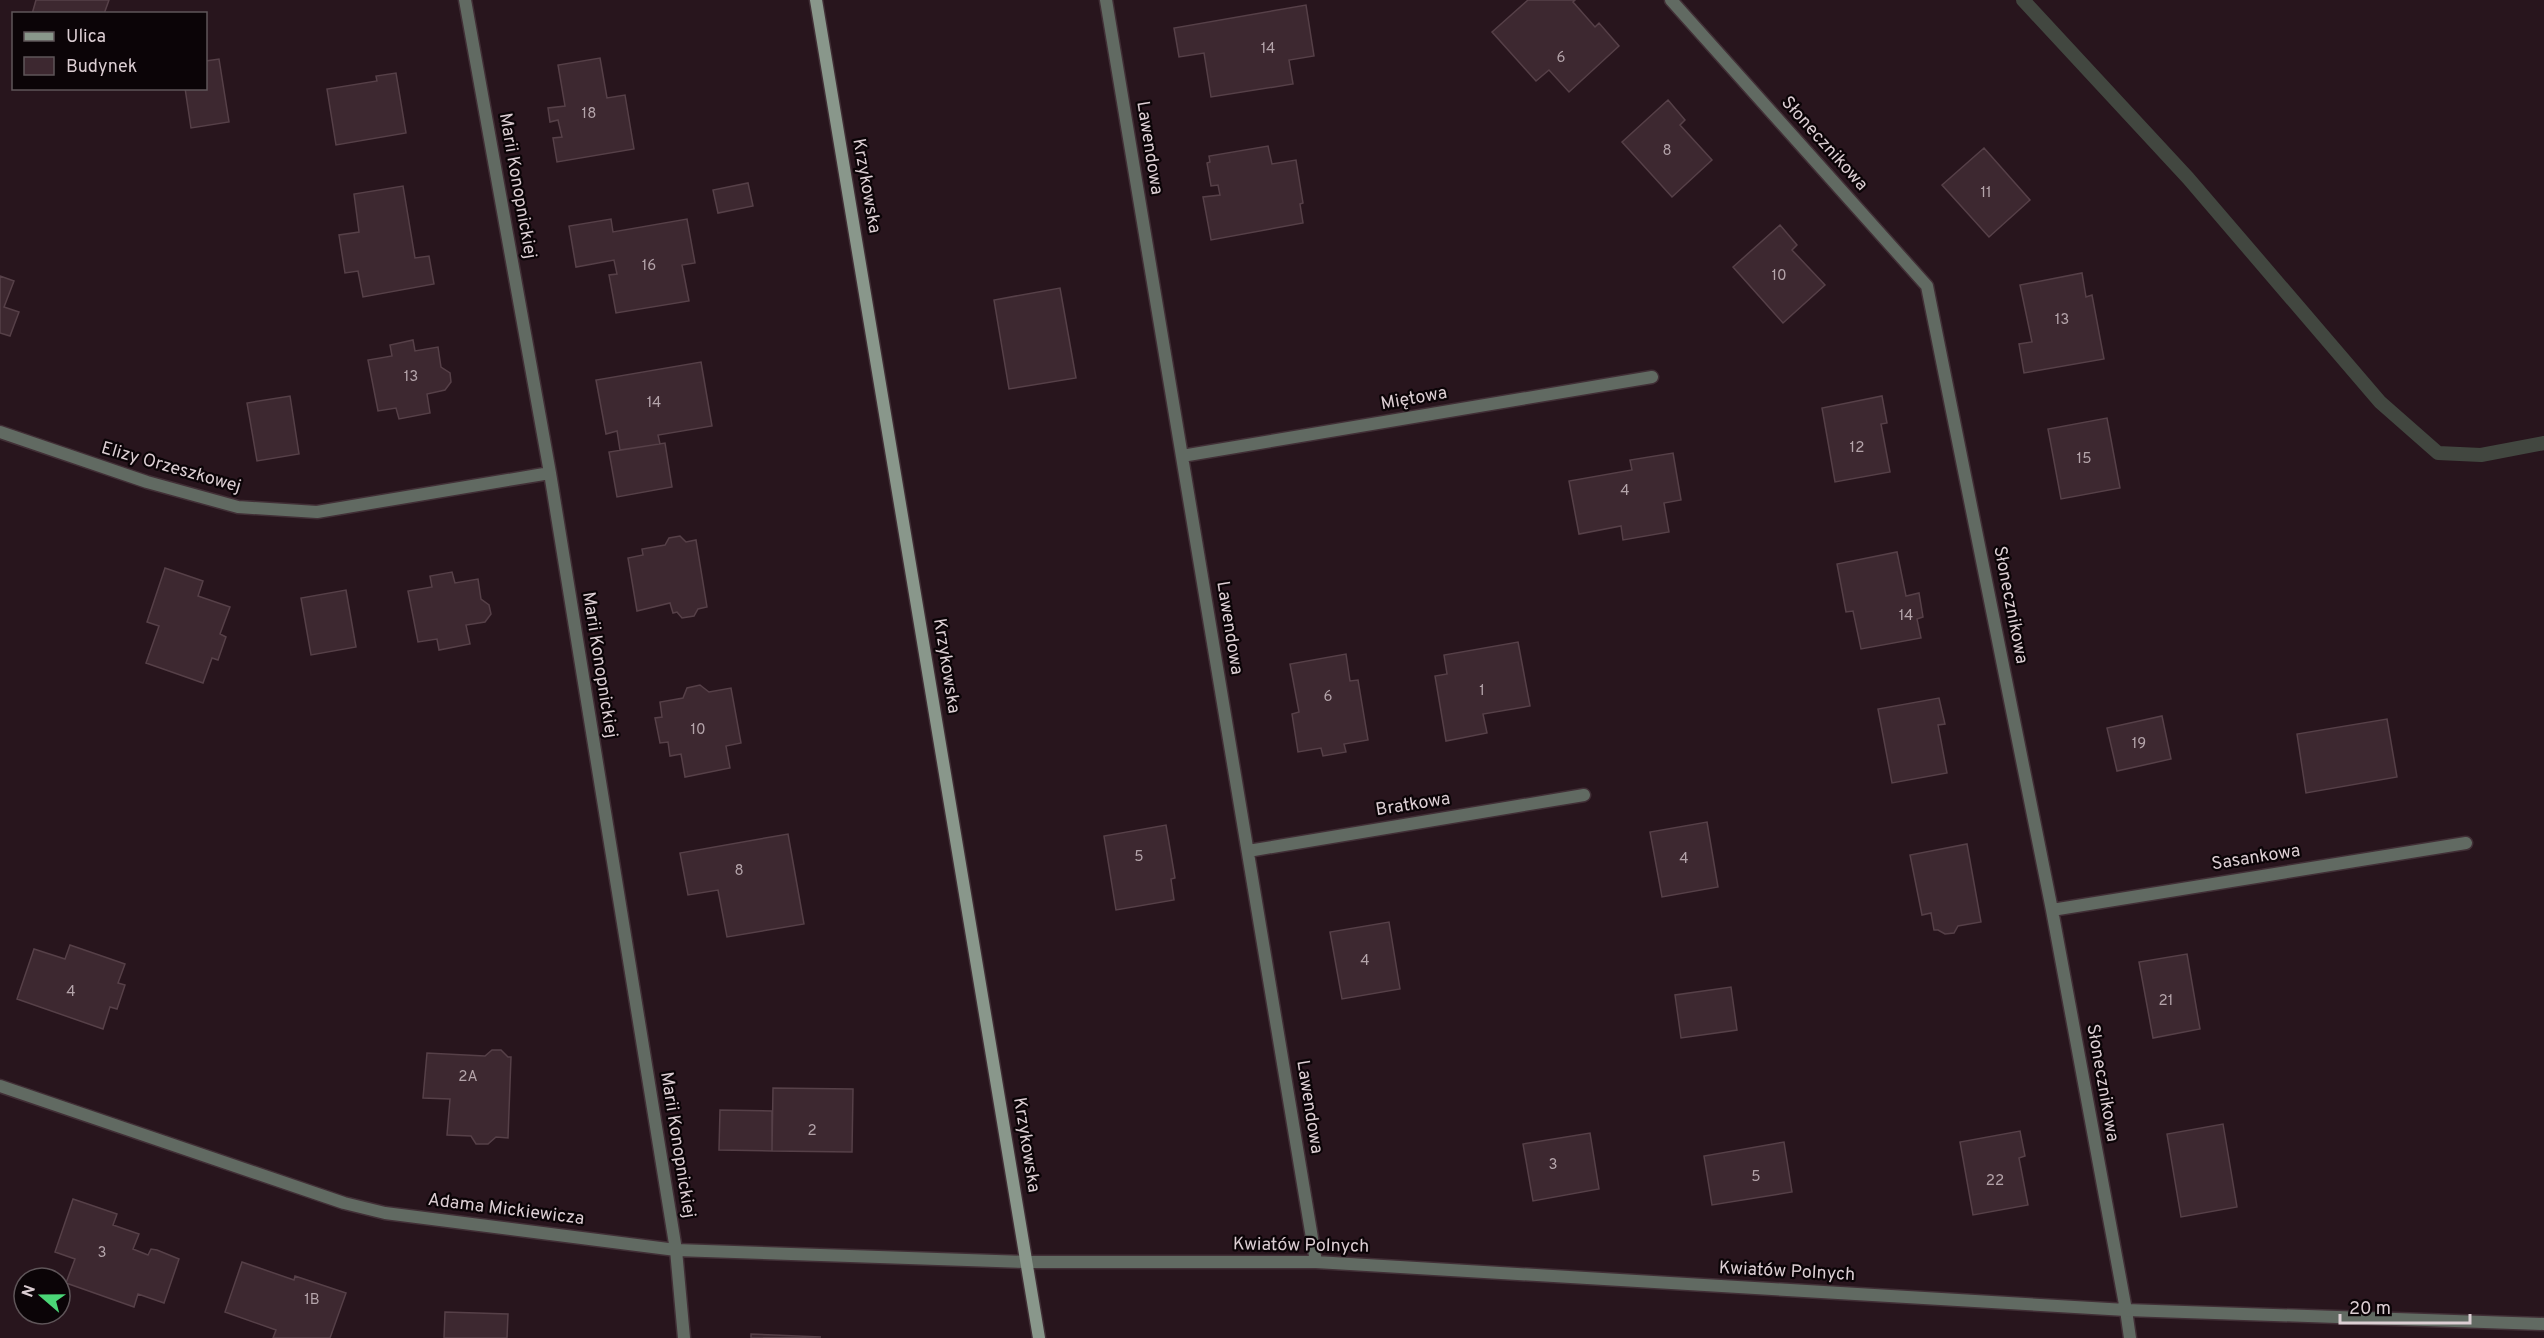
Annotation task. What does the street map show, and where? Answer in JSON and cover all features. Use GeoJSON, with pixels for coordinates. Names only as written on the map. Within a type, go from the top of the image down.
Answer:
{"type":"FeatureCollection","features":[{"type":"Feature","properties":{"kind":"street","name":"Marii Konopnickiej"},"geometry":{"type":"LineString","coordinates":[[465,0],[550,472],[676,1250],[684,1338]]}},
{"type":"Feature","properties":{"kind":"street","name":"Krzykowska"},"geometry":{"type":"LineString","coordinates":[[816,0],[1039,1338]]}},
{"type":"Feature","properties":{"kind":"street","name":"Lawendowa"},"geometry":{"type":"LineString","coordinates":[[1106,0],[1316,1262]]}},
{"type":"Feature","properties":{"kind":"street","name":"Słonecznikowa"},"geometry":{"type":"LineString","coordinates":[[1671,0],[1927,286],[2052,910],[2130,1338]]}},
{"type":"Feature","properties":{"kind":"street","name":"Miętowa"},"geometry":{"type":"LineString","coordinates":[[1182,456],[1652,377]]}},
{"type":"Feature","properties":{"kind":"street","name":"Elizy Orzeszkowej"},"geometry":{"type":"LineString","coordinates":[[0,432],[147,482],[238,507],[317,512],[550,472]]}},
{"type":"Feature","properties":{"kind":"street","name":"Bratkowa"},"geometry":{"type":"LineString","coordinates":[[1248,851],[1584,795]]}},
{"type":"Feature","properties":{"kind":"street","name":"Sasankowa"},"geometry":{"type":"LineString","coordinates":[[2052,910],[2466,843]]}},
{"type":"Feature","properties":{"kind":"street","name":"Adama Mickiewicza"},"geometry":{"type":"LineString","coordinates":[[0,1086],[344,1203],[385,1213],[676,1250],[1027,1262]]}},
{"type":"Feature","properties":{"kind":"street","name":"Kwiatów Polnych"},"geometry":{"type":"LineString","coordinates":[[1027,1262],[1316,1262],[2126,1310],[2544,1324]]}},
{"type":"Feature","properties":{"kind":"building"},"geometry":{"type":"Polygon","coordinates":[[[36,0],[109,0],[105,12],[33,12],[36,0]]]}},
{"type":"Feature","properties":{"kind":"building"},"geometry":{"type":"Polygon","coordinates":[[[1528,0],[1575,0],[1573,2],[1595,27],[1599,23],[1619,46],[1569,92],[1549,70],[1536,81],[1492,32],[1528,0]]]}},
{"type":"Feature","properties":{"kind":"building"},"geometry":{"type":"Polygon","coordinates":[[[1306,5],[1314,56],[1289,60],[1293,84],[1211,97],[1204,53],[1179,57],[1174,28],[1306,5]]]}},
{"type":"Feature","properties":{"kind":"building"},"geometry":{"type":"Polygon","coordinates":[[[600,58],[607,98],[625,95],[634,149],[557,162],[553,138],[562,137],[558,120],[550,122],[548,108],[565,106],[558,65],[600,58]]]}},
{"type":"Feature","properties":{"kind":"building"},"geometry":{"type":"Polygon","coordinates":[[[219,59],[229,122],[191,128],[185,90],[207,90],[207,61],[219,59]]]}},
{"type":"Feature","properties":{"kind":"building"},"geometry":{"type":"Polygon","coordinates":[[[396,73],[406,133],[336,145],[327,89],[377,81],[376,76],[396,73]]]}},
{"type":"Feature","properties":{"kind":"building"},"geometry":{"type":"Polygon","coordinates":[[[1668,100],[1685,120],[1680,125],[1712,160],[1672,197],[1622,142],[1668,100]]]}},
{"type":"Feature","properties":{"kind":"building"},"geometry":{"type":"Polygon","coordinates":[[[1268,146],[1272,164],[1296,160],[1303,203],[1300,204],[1303,223],[1211,240],[1203,197],[1220,195],[1218,185],[1211,186],[1207,163],[1210,162],[1209,156],[1268,146]]]}},
{"type":"Feature","properties":{"kind":"building"},"geometry":{"type":"Polygon","coordinates":[[[1984,148],[2030,200],[1989,237],[1942,185],[1984,148]]]}},
{"type":"Feature","properties":{"kind":"building"},"geometry":{"type":"Polygon","coordinates":[[[748,183],[753,206],[718,213],[713,190],[748,183]]]}},
{"type":"Feature","properties":{"kind":"building"},"geometry":{"type":"Polygon","coordinates":[[[403,186],[415,258],[429,256],[434,284],[363,297],[358,271],[345,273],[339,235],[359,232],[354,194],[403,186]]]}},
{"type":"Feature","properties":{"kind":"building"},"geometry":{"type":"Polygon","coordinates":[[[611,219],[613,232],[687,219],[695,263],[682,265],[689,301],[616,313],[609,275],[617,274],[614,260],[576,267],[569,226],[611,219]]]}},
{"type":"Feature","properties":{"kind":"building"},"geometry":{"type":"Polygon","coordinates":[[[1780,225],[1797,245],[1792,250],[1825,285],[1783,323],[1733,267],[1780,225]]]}},
{"type":"Feature","properties":{"kind":"building"},"geometry":{"type":"Polygon","coordinates":[[[2082,273],[2086,297],[2092,295],[2104,359],[2024,373],[2019,344],[2032,342],[2020,285],[2082,273]]]}},
{"type":"Feature","properties":{"kind":"building"},"geometry":{"type":"Polygon","coordinates":[[[0,276],[14,281],[4,307],[19,312],[10,336],[0,333],[0,276]]]}},
{"type":"Feature","properties":{"kind":"building"},"geometry":{"type":"Polygon","coordinates":[[[1060,288],[1076,378],[1009,389],[994,300],[1060,288]]]}},
{"type":"Feature","properties":{"kind":"building"},"geometry":{"type":"Polygon","coordinates":[[[413,340],[415,351],[438,347],[441,367],[450,373],[451,382],[445,390],[427,394],[430,413],[399,419],[396,408],[378,411],[368,360],[392,356],[390,345],[413,340]]]}},
{"type":"Feature","properties":{"kind":"building"},"geometry":{"type":"Polygon","coordinates":[[[701,362],[712,426],[658,435],[660,444],[620,450],[617,431],[606,434],[596,380],[701,362]]]}},
{"type":"Feature","properties":{"kind":"building"},"geometry":{"type":"Polygon","coordinates":[[[290,396],[299,454],[257,461],[247,403],[290,396]]]}},
{"type":"Feature","properties":{"kind":"building"},"geometry":{"type":"Polygon","coordinates":[[[1882,396],[1887,423],[1881,424],[1890,472],[1835,482],[1822,408],[1882,396]]]}},
{"type":"Feature","properties":{"kind":"building"},"geometry":{"type":"Polygon","coordinates":[[[2107,418],[2120,488],[2061,499],[2048,429],[2107,418]]]}},
{"type":"Feature","properties":{"kind":"building"},"geometry":{"type":"Polygon","coordinates":[[[665,443],[672,487],[617,497],[609,452],[665,443]]]}},
{"type":"Feature","properties":{"kind":"building"},"geometry":{"type":"Polygon","coordinates":[[[1673,453],[1681,500],[1664,503],[1669,532],[1623,540],[1621,526],[1579,534],[1569,481],[1632,470],[1630,460],[1673,453]]]}},
{"type":"Feature","properties":{"kind":"building"},"geometry":{"type":"Polygon","coordinates":[[[680,536],[686,542],[696,540],[707,607],[698,609],[694,616],[682,618],[677,612],[673,613],[670,603],[637,611],[628,558],[643,555],[642,549],[665,545],[669,538],[680,536]]]}},
{"type":"Feature","properties":{"kind":"building"},"geometry":{"type":"Polygon","coordinates":[[[1897,552],[1906,596],[1919,593],[1923,617],[1917,619],[1921,638],[1861,649],[1853,611],[1846,612],[1837,564],[1897,552]]]}},
{"type":"Feature","properties":{"kind":"building"},"geometry":{"type":"Polygon","coordinates":[[[165,568],[203,581],[198,596],[230,607],[220,634],[226,637],[218,660],[212,658],[203,683],[146,663],[159,626],[147,622],[165,568]]]}},
{"type":"Feature","properties":{"kind":"building"},"geometry":{"type":"Polygon","coordinates":[[[452,572],[455,583],[478,579],[481,599],[489,605],[491,614],[485,622],[466,625],[470,644],[439,650],[437,639],[418,642],[408,591],[432,587],[430,576],[452,572]]]}},
{"type":"Feature","properties":{"kind":"building"},"geometry":{"type":"Polygon","coordinates":[[[346,590],[356,647],[311,655],[301,598],[346,590]]]}},
{"type":"Feature","properties":{"kind":"building"},"geometry":{"type":"Polygon","coordinates":[[[1518,642],[1530,706],[1483,714],[1487,733],[1446,741],[1435,676],[1447,674],[1444,655],[1518,642]]]}},
{"type":"Feature","properties":{"kind":"building"},"geometry":{"type":"Polygon","coordinates":[[[1346,654],[1350,681],[1358,680],[1368,740],[1344,744],[1346,752],[1323,756],[1321,748],[1298,752],[1292,714],[1299,712],[1290,664],[1346,654]]]}},
{"type":"Feature","properties":{"kind":"building"},"geometry":{"type":"Polygon","coordinates":[[[700,685],[709,692],[731,688],[741,743],[726,746],[730,768],[685,777],[681,754],[670,756],[668,742],[660,743],[655,718],[662,717],[660,702],[683,698],[687,688],[700,685]]]}},
{"type":"Feature","properties":{"kind":"building"},"geometry":{"type":"Polygon","coordinates":[[[1939,698],[1945,724],[1938,725],[1947,773],[1892,783],[1878,709],[1939,698]]]}},
{"type":"Feature","properties":{"kind":"building"},"geometry":{"type":"Polygon","coordinates":[[[2162,716],[2171,759],[2117,771],[2107,728],[2162,716]]]}},
{"type":"Feature","properties":{"kind":"building"},"geometry":{"type":"Polygon","coordinates":[[[2387,719],[2397,777],[2306,793],[2297,734],[2387,719]]]}},
{"type":"Feature","properties":{"kind":"building"},"geometry":{"type":"Polygon","coordinates":[[[1707,822],[1718,887],[1662,897],[1650,832],[1707,822]]]}},
{"type":"Feature","properties":{"kind":"building"},"geometry":{"type":"Polygon","coordinates":[[[1166,825],[1175,878],[1171,879],[1174,900],[1116,910],[1104,836],[1166,825]]]}},
{"type":"Feature","properties":{"kind":"building"},"geometry":{"type":"Polygon","coordinates":[[[788,834],[804,924],[727,937],[718,890],[688,895],[680,853],[788,834]]]}},
{"type":"Feature","properties":{"kind":"building"},"geometry":{"type":"Polygon","coordinates":[[[1967,844],[1981,922],[1958,926],[1954,933],[1945,934],[1934,930],[1931,913],[1922,915],[1910,855],[1967,844]]]}},
{"type":"Feature","properties":{"kind":"building"},"geometry":{"type":"Polygon","coordinates":[[[1389,922],[1400,989],[1342,999],[1330,932],[1389,922]]]}},
{"type":"Feature","properties":{"kind":"building"},"geometry":{"type":"Polygon","coordinates":[[[70,945],[125,964],[118,983],[125,985],[117,1009],[110,1007],[103,1029],[17,999],[34,949],[65,959],[70,945]]]}},
{"type":"Feature","properties":{"kind":"building"},"geometry":{"type":"Polygon","coordinates":[[[2187,954],[2200,1029],[2153,1038],[2139,962],[2187,954]]]}},
{"type":"Feature","properties":{"kind":"building"},"geometry":{"type":"Polygon","coordinates":[[[1731,987],[1737,1030],[1681,1038],[1675,995],[1731,987]]]}},
{"type":"Feature","properties":{"kind":"building"},"geometry":{"type":"Polygon","coordinates":[[[492,1050],[501,1050],[511,1057],[508,1138],[496,1137],[488,1144],[476,1144],[471,1136],[447,1135],[450,1099],[423,1098],[427,1053],[485,1056],[492,1050]]]}},
{"type":"Feature","properties":{"kind":"building"},"geometry":{"type":"Polygon","coordinates":[[[773,1088],[853,1089],[852,1152],[772,1151],[773,1088]]]}},
{"type":"Feature","properties":{"kind":"building"},"geometry":{"type":"Polygon","coordinates":[[[720,1110],[772,1111],[772,1151],[719,1150],[720,1110]]]}},
{"type":"Feature","properties":{"kind":"building"},"geometry":{"type":"Polygon","coordinates":[[[2223,1124],[2237,1207],[2181,1217],[2167,1134],[2223,1124]]]}},
{"type":"Feature","properties":{"kind":"building"},"geometry":{"type":"Polygon","coordinates":[[[2020,1131],[2025,1156],[2019,1158],[2028,1205],[1973,1215],[1960,1142],[2020,1131]]]}},
{"type":"Feature","properties":{"kind":"building"},"geometry":{"type":"Polygon","coordinates":[[[1590,1133],[1599,1189],[1533,1201],[1523,1144],[1590,1133]]]}},
{"type":"Feature","properties":{"kind":"building"},"geometry":{"type":"Polygon","coordinates":[[[1784,1142],[1792,1192],[1712,1205],[1704,1156],[1784,1142]]]}},
{"type":"Feature","properties":{"kind":"building"},"geometry":{"type":"Polygon","coordinates":[[[73,1199],[117,1214],[113,1225],[139,1234],[133,1249],[148,1255],[151,1249],[157,1250],[179,1259],[164,1303],[138,1294],[134,1307],[72,1285],[72,1267],[75,1259],[55,1252],[73,1199]]]}},
{"type":"Feature","properties":{"kind":"building"},"geometry":{"type":"Polygon","coordinates":[[[242,1262],[294,1280],[295,1276],[346,1293],[330,1338],[273,1338],[276,1330],[225,1312],[242,1262]]]}},
{"type":"Feature","properties":{"kind":"building"},"geometry":{"type":"Polygon","coordinates":[[[445,1312],[508,1314],[507,1338],[444,1338],[445,1312]]]}},
{"type":"Feature","properties":{"kind":"building"},"geometry":{"type":"Polygon","coordinates":[[[751,1334],[821,1337],[751,1338],[751,1334]]]}},
{"type":"Feature","properties":{"kind":"waterway"},"geometry":{"type":"LineString","coordinates":[[2023,0],[2188,178],[2380,402],[2438,453],[2481,455],[2544,443]]}}]}
